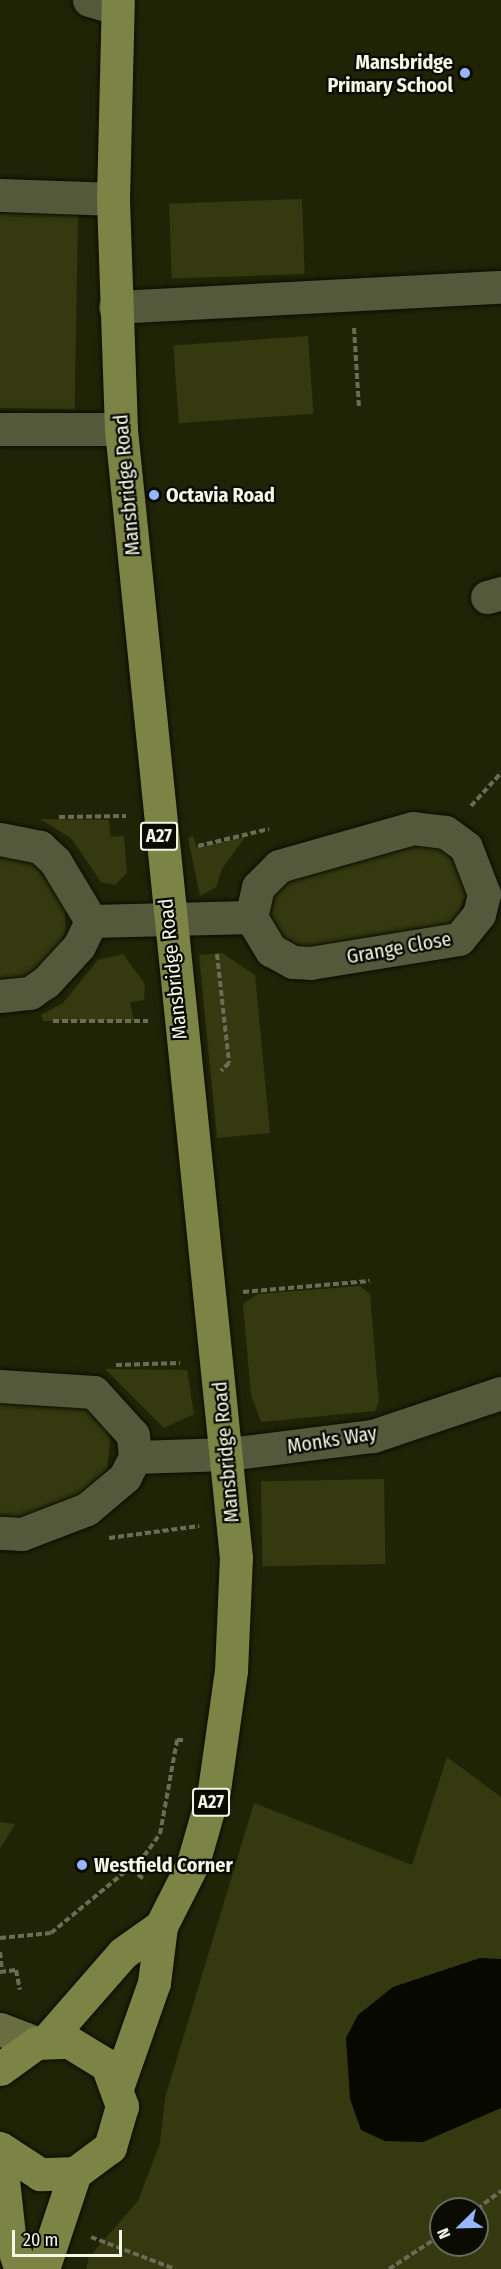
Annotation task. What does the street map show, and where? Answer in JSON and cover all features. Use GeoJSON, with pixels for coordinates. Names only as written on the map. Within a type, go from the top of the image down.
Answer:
{"type":"FeatureCollection","features":[{"type":"Feature","properties":{"kind":"main road","name":"Mansbridge Road"},"geometry":{"type":"LineString","coordinates":[[108,3],[115,307],[121,429],[167,920],[228,1454],[233,1522],[231,1671],[214,1790],[193,1863],[161,1926],[154,1983],[118,2085]]}},
{"type":"Feature","properties":{"kind":"main road","name":"Mansbridge Road"},"geometry":{"type":"LineString","coordinates":[[0,2069],[41,2042],[123,1953],[161,1926]]}},
{"type":"Feature","properties":{"kind":"main road"},"geometry":{"type":"LineString","coordinates":[[0,2150],[40,2174],[75,2173],[95,2163],[120,2128],[118,2085],[90,2050],[41,2042]]}},
{"type":"Feature","properties":{"kind":"main road"},"geometry":{"type":"LineString","coordinates":[[0,2150],[9,2235],[21,2269]]}},
{"type":"Feature","properties":{"kind":"main road"},"geometry":{"type":"LineString","coordinates":[[43,2269],[75,2173]]}},
{"type":"Feature","properties":{"kind":"street"},"geometry":{"type":"LineString","coordinates":[[0,195],[113,199]]}},
{"type":"Feature","properties":{"kind":"street"},"geometry":{"type":"LineString","coordinates":[[115,307],[501,287]]}},
{"type":"Feature","properties":{"kind":"street"},"geometry":{"type":"LineString","coordinates":[[0,429],[121,429]]}},
{"type":"Feature","properties":{"kind":"street"},"geometry":{"type":"LineString","coordinates":[[91,921],[250,917],[258,887],[279,866],[413,828],[445,832]]}},
{"type":"Feature","properties":{"kind":"street","name":"Grange Close"},"geometry":{"type":"LineString","coordinates":[[250,917],[261,941],[293,962],[459,939],[479,914],[484,894],[475,860],[445,832]]}},
{"type":"Feature","properties":{"kind":"street"},"geometry":{"type":"LineString","coordinates":[[0,839],[40,847],[91,921]]}},
{"type":"Feature","properties":{"kind":"street"},"geometry":{"type":"LineString","coordinates":[[0,996],[30,993],[46,982],[79,946],[91,921]]}},
{"type":"Feature","properties":{"kind":"street"},"geometry":{"type":"LineString","coordinates":[[0,1386],[94,1392],[132,1435],[135,1457],[125,1477],[87,1509],[22,1534],[0,1533]]}},
{"type":"Feature","properties":{"kind":"street","name":"Monks Way"},"geometry":{"type":"LineString","coordinates":[[135,1457],[228,1454],[373,1436],[501,1393]]}},
{"type":"Feature","properties":{"kind":"street"},"geometry":{"type":"LineString","coordinates":[[0,2029],[41,2042]]}},
{"type":"Feature","properties":{"kind":"path"},"geometry":{"type":"LineString","coordinates":[[352,295],[359,408]]}},
{"type":"Feature","properties":{"kind":"path"},"geometry":{"type":"LineString","coordinates":[[445,832],[501,773]]}},
{"type":"Feature","properties":{"kind":"path"},"geometry":{"type":"LineString","coordinates":[[55,817],[195,831],[198,846],[279,827]]}},
{"type":"Feature","properties":{"kind":"path"},"geometry":{"type":"LineString","coordinates":[[43,1021],[178,1022]]}},
{"type":"Feature","properties":{"kind":"path"},"geometry":{"type":"LineString","coordinates":[[210,1294],[370,1281]]}},
{"type":"Feature","properties":{"kind":"path"},"geometry":{"type":"LineString","coordinates":[[112,1365],[217,1362]]}},
{"type":"Feature","properties":{"kind":"path"},"geometry":{"type":"LineString","coordinates":[[104,1539],[233,1522]]}},
{"type":"Feature","properties":{"kind":"path"},"geometry":{"type":"LineString","coordinates":[[0,1938],[51,1933],[131,1869],[160,1834],[177,1740],[198,1740]]}},
{"type":"Feature","properties":{"kind":"path"},"geometry":{"type":"LineString","coordinates":[[131,1869],[153,1886]]}},
{"type":"Feature","properties":{"kind":"path"},"geometry":{"type":"LineString","coordinates":[[0,1952],[1,1972],[16,1970],[20,1990]]}},
{"type":"Feature","properties":{"kind":"path"},"geometry":{"type":"LineString","coordinates":[[85,2234],[175,2269]]}},
{"type":"Feature","properties":{"kind":"path"},"geometry":{"type":"LineString","coordinates":[[389,2269],[429,2243]]}},
{"type":"Feature","properties":{"kind":"green space"},"geometry":{"type":"Polygon","coordinates":[[[302,199],[305,274],[172,279],[169,204],[302,199]]]}},
{"type":"Feature","properties":{"kind":"green space"},"geometry":{"type":"Polygon","coordinates":[[[0,213],[78,214],[75,409],[0,408],[0,213]]]}},
{"type":"Feature","properties":{"kind":"green space"},"geometry":{"type":"Polygon","coordinates":[[[308,336],[313,414],[179,423],[173,345],[308,336]]]}},
{"type":"Feature","properties":{"kind":"green space"},"geometry":{"type":"Polygon","coordinates":[[[40,819],[109,820],[111,837],[124,836],[127,873],[115,885],[101,882],[72,839],[40,819]]]}},
{"type":"Feature","properties":{"kind":"green space"},"geometry":{"type":"Polygon","coordinates":[[[193,836],[197,848],[245,837],[222,869],[216,887],[200,896],[188,838],[193,836]]]}},
{"type":"Feature","properties":{"kind":"green space"},"geometry":{"type":"Polygon","coordinates":[[[416,844],[435,846],[452,856],[468,890],[457,918],[441,930],[306,949],[287,944],[264,911],[279,883],[416,844]]]}},
{"type":"Feature","properties":{"kind":"green space"},"geometry":{"type":"Polygon","coordinates":[[[0,855],[30,860],[45,871],[65,910],[65,932],[57,950],[27,977],[0,982],[0,855]]]}},
{"type":"Feature","properties":{"kind":"green space"},"geometry":{"type":"Polygon","coordinates":[[[222,953],[255,975],[270,1133],[217,1138],[199,955],[222,953]]]}},
{"type":"Feature","properties":{"kind":"green space"},"geometry":{"type":"Polygon","coordinates":[[[123,954],[145,984],[144,1000],[130,1002],[134,1021],[43,1021],[41,1015],[63,1003],[98,960],[123,954]]]}},
{"type":"Feature","properties":{"kind":"green space"},"geometry":{"type":"Polygon","coordinates":[[[360,1286],[370,1294],[379,1402],[375,1411],[261,1422],[251,1395],[243,1304],[258,1294],[360,1286]]]}},
{"type":"Feature","properties":{"kind":"green space"},"geometry":{"type":"Polygon","coordinates":[[[105,1369],[187,1370],[194,1414],[164,1428],[105,1369]]]}},
{"type":"Feature","properties":{"kind":"green space"},"geometry":{"type":"Polygon","coordinates":[[[0,1401],[75,1402],[96,1413],[111,1432],[107,1469],[87,1491],[26,1518],[0,1520],[0,1401]]]}},
{"type":"Feature","properties":{"kind":"green space"},"geometry":{"type":"Polygon","coordinates":[[[384,1479],[385,1564],[263,1566],[261,1481],[384,1479]]]}},
{"type":"Feature","properties":{"kind":"green space"},"geometry":{"type":"Polygon","coordinates":[[[447,1757],[501,1797],[501,2269],[86,2269],[89,2257],[138,2201],[160,2143],[165,2098],[254,1803],[412,1865],[447,1757]]]}},
{"type":"Feature","properties":{"kind":"green space"},"geometry":{"type":"Polygon","coordinates":[[[0,1822],[15,1824],[0,1849],[0,1822]]]}},
{"type":"Feature","properties":{"kind":"shaded area"},"geometry":{"type":"Polygon","coordinates":[[[480,1958],[501,1959],[501,2108],[423,2142],[385,2141],[361,2130],[350,2099],[346,2038],[358,2015],[393,1987],[480,1958]]]}},
{"type":"Feature","properties":{"kind":"place","name":"Mansbridge Primary School"},"geometry":{"type":"Point","coordinates":[465,73]}},
{"type":"Feature","properties":{"kind":"place","name":"Octavia Road"},"geometry":{"type":"Point","coordinates":[154,495]}},
{"type":"Feature","properties":{"kind":"place","name":"Westfield Corner"},"geometry":{"type":"Point","coordinates":[82,1865]}}]}
